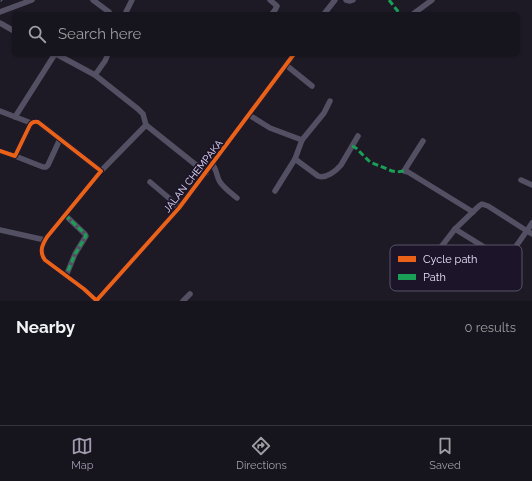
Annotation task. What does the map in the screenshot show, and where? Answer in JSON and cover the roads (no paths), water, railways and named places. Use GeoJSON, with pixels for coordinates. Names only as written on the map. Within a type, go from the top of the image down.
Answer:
{"type":"FeatureCollection","features":[{"type":"Feature","properties":{"kind":"street"},"geometry":{"type":"LineString","coordinates":[[0,12],[32,0]]}},
{"type":"Feature","properties":{"kind":"street"},"geometry":{"type":"LineString","coordinates":[[93,0],[109,12]]}},
{"type":"Feature","properties":{"kind":"street"},"geometry":{"type":"LineString","coordinates":[[126,12],[132,0]]}},
{"type":"Feature","properties":{"kind":"street"},"geometry":{"type":"LineString","coordinates":[[270,0],[277,6],[274,12]]}},
{"type":"Feature","properties":{"kind":"street"},"geometry":{"type":"LineString","coordinates":[[326,12],[335,0]]}},
{"type":"Feature","properties":{"kind":"street"},"geometry":{"type":"LineString","coordinates":[[346,0],[353,0]]}},
{"type":"Feature","properties":{"kind":"street"},"geometry":{"type":"LineString","coordinates":[[416,12],[432,0]]}},
{"type":"Feature","properties":{"kind":"street"},"geometry":{"type":"LineString","coordinates":[[0,23],[12,30]]}},
{"type":"Feature","properties":{"kind":"street"},"geometry":{"type":"LineString","coordinates":[[16,117],[55,56]]}},
{"type":"Feature","properties":{"kind":"street"},"geometry":{"type":"LineString","coordinates":[[60,56],[95,75],[138,109],[143,114],[146,125],[206,173]]}},
{"type":"Feature","properties":{"kind":"street"},"geometry":{"type":"LineString","coordinates":[[95,75],[107,56]]}},
{"type":"Feature","properties":{"kind":"street","name":"JALAN CHEMPAKA"},"geometry":{"type":"LineString","coordinates":[[96,301],[179,208],[293,56]]}},
{"type":"Feature","properties":{"kind":"street"},"geometry":{"type":"LineString","coordinates":[[286,65],[312,86]]}},
{"type":"Feature","properties":{"kind":"street"},"geometry":{"type":"LineString","coordinates":[[276,192],[295,159],[302,140],[324,113],[330,101]]}},
{"type":"Feature","properties":{"kind":"street"},"geometry":{"type":"LineString","coordinates":[[0,111],[31,123],[35,121],[38,122],[101,171]]}},
{"type":"Feature","properties":{"kind":"street"},"geometry":{"type":"LineString","coordinates":[[249,115],[270,128],[302,140]]}},
{"type":"Feature","properties":{"kind":"street"},"geometry":{"type":"LineString","coordinates":[[15,156],[31,123]]}},
{"type":"Feature","properties":{"kind":"street"},"geometry":{"type":"LineString","coordinates":[[96,301],[84,289],[45,260],[41,252],[42,244],[101,171],[146,125]]}},
{"type":"Feature","properties":{"kind":"street"},"geometry":{"type":"LineString","coordinates":[[295,159],[318,176],[324,177],[339,168],[358,136]]}},
{"type":"Feature","properties":{"kind":"street"},"geometry":{"type":"LineString","coordinates":[[0,151],[46,167],[60,139]]}},
{"type":"Feature","properties":{"kind":"street"},"geometry":{"type":"LineString","coordinates":[[423,141],[404,171],[473,212]]}},
{"type":"Feature","properties":{"kind":"street"},"geometry":{"type":"LineString","coordinates":[[212,164],[215,167],[217,176],[222,184],[237,198]]}},
{"type":"Feature","properties":{"kind":"street"},"geometry":{"type":"LineString","coordinates":[[521,180],[532,185]]}},
{"type":"Feature","properties":{"kind":"street"},"geometry":{"type":"LineString","coordinates":[[150,182],[170,198],[179,208]]}},
{"type":"Feature","properties":{"kind":"street"},"geometry":{"type":"LineString","coordinates":[[443,245],[455,229],[479,206],[485,205],[529,232]]}},
{"type":"Feature","properties":{"kind":"street"},"geometry":{"type":"LineString","coordinates":[[65,215],[86,236],[75,254],[66,276]]}},
{"type":"Feature","properties":{"kind":"street"},"geometry":{"type":"LineString","coordinates":[[518,245],[529,232],[532,223]]}},
{"type":"Feature","properties":{"kind":"street"},"geometry":{"type":"LineString","coordinates":[[455,229],[481,245]]}},
{"type":"Feature","properties":{"kind":"street"},"geometry":{"type":"LineString","coordinates":[[0,230],[45,240]]}},
{"type":"Feature","properties":{"kind":"street"},"geometry":{"type":"LineString","coordinates":[[183,301],[190,294]]}}]}
